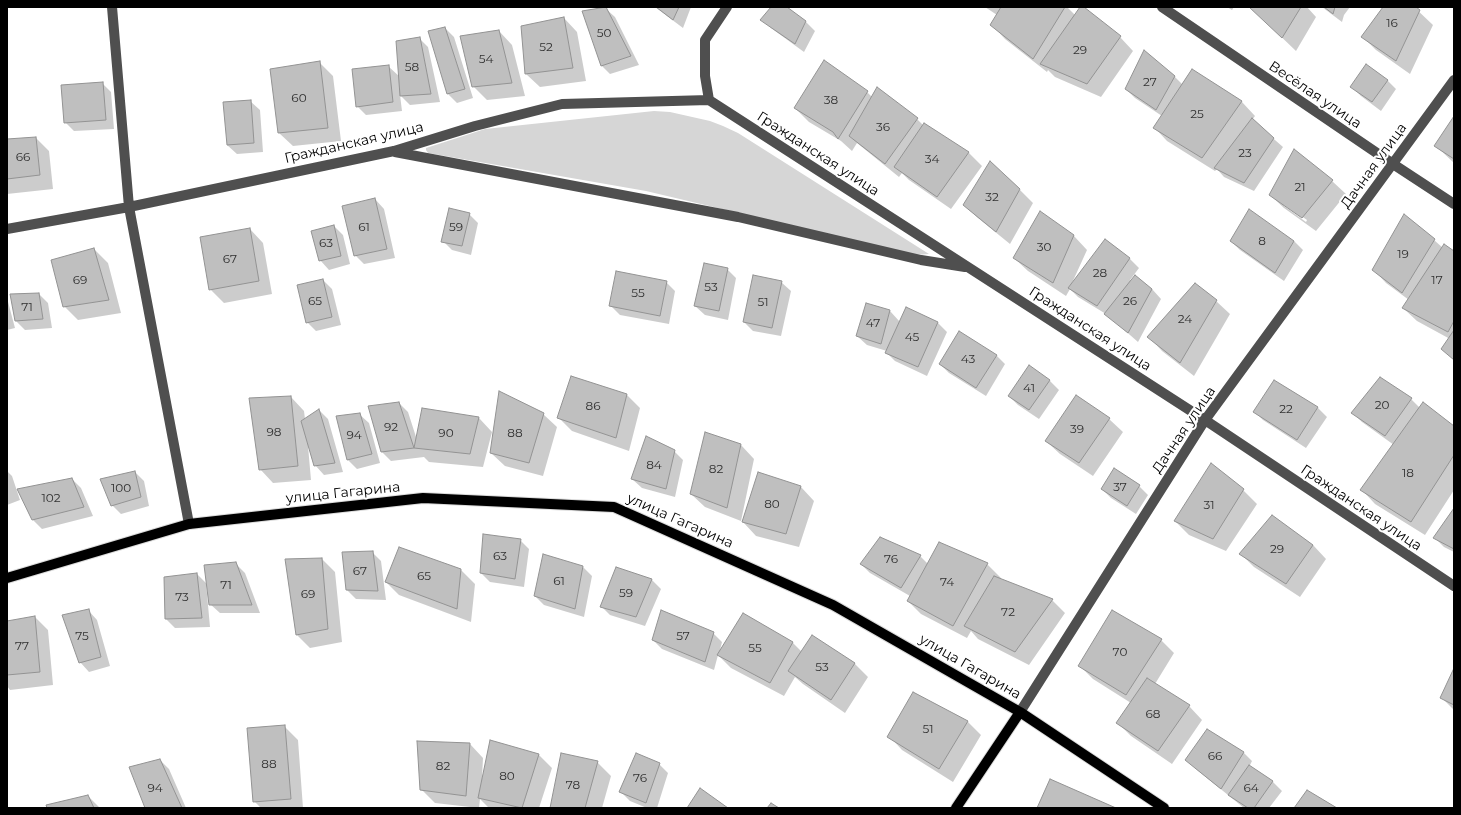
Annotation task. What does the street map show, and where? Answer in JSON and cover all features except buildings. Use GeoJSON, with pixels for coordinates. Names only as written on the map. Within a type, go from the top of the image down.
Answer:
{"type":"FeatureCollection","features":[{"type":"Feature","properties":{"kind":"main road","name":"улица Гагарина"},"geometry":{"type":"LineString","coordinates":[[7,578],[189,524],[423,498],[614,508],[833,605],[1020,712],[1164,808]]}},
{"type":"Feature","properties":{"kind":"main road","name":"Дачная улица"},"geometry":{"type":"LineString","coordinates":[[956,808],[1020,712]]}},
{"type":"Feature","properties":{"kind":"street"},"geometry":{"type":"LineString","coordinates":[[112,7],[128,208],[189,524]]}},
{"type":"Feature","properties":{"kind":"street"},"geometry":{"type":"LineString","coordinates":[[709,100],[704,76],[705,40],[727,7]]}},
{"type":"Feature","properties":{"kind":"street","name":"Весёлая улица"},"geometry":{"type":"LineString","coordinates":[[1162,7],[1454,204]]}},
{"type":"Feature","properties":{"kind":"street","name":"Дачная улица"},"geometry":{"type":"LineString","coordinates":[[1020,712],[1205,420],[1454,80]]}},
{"type":"Feature","properties":{"kind":"street","name":"Гражданская улица"},"geometry":{"type":"LineString","coordinates":[[7,229],[128,208],[394,151],[475,126],[562,104],[709,100],[1205,420],[1454,586]]}},
{"type":"Feature","properties":{"kind":"street"},"geometry":{"type":"LineString","coordinates":[[394,151],[738,217],[921,260],[969,268]]}},
{"type":"Feature","properties":{"kind":"shaded area"},"geometry":{"type":"Polygon","coordinates":[[[654,111],[670,112],[710,121],[738,133],[929,254],[916,255],[646,191],[428,153],[426,150],[426,148],[485,129],[654,111]]]}}]}
